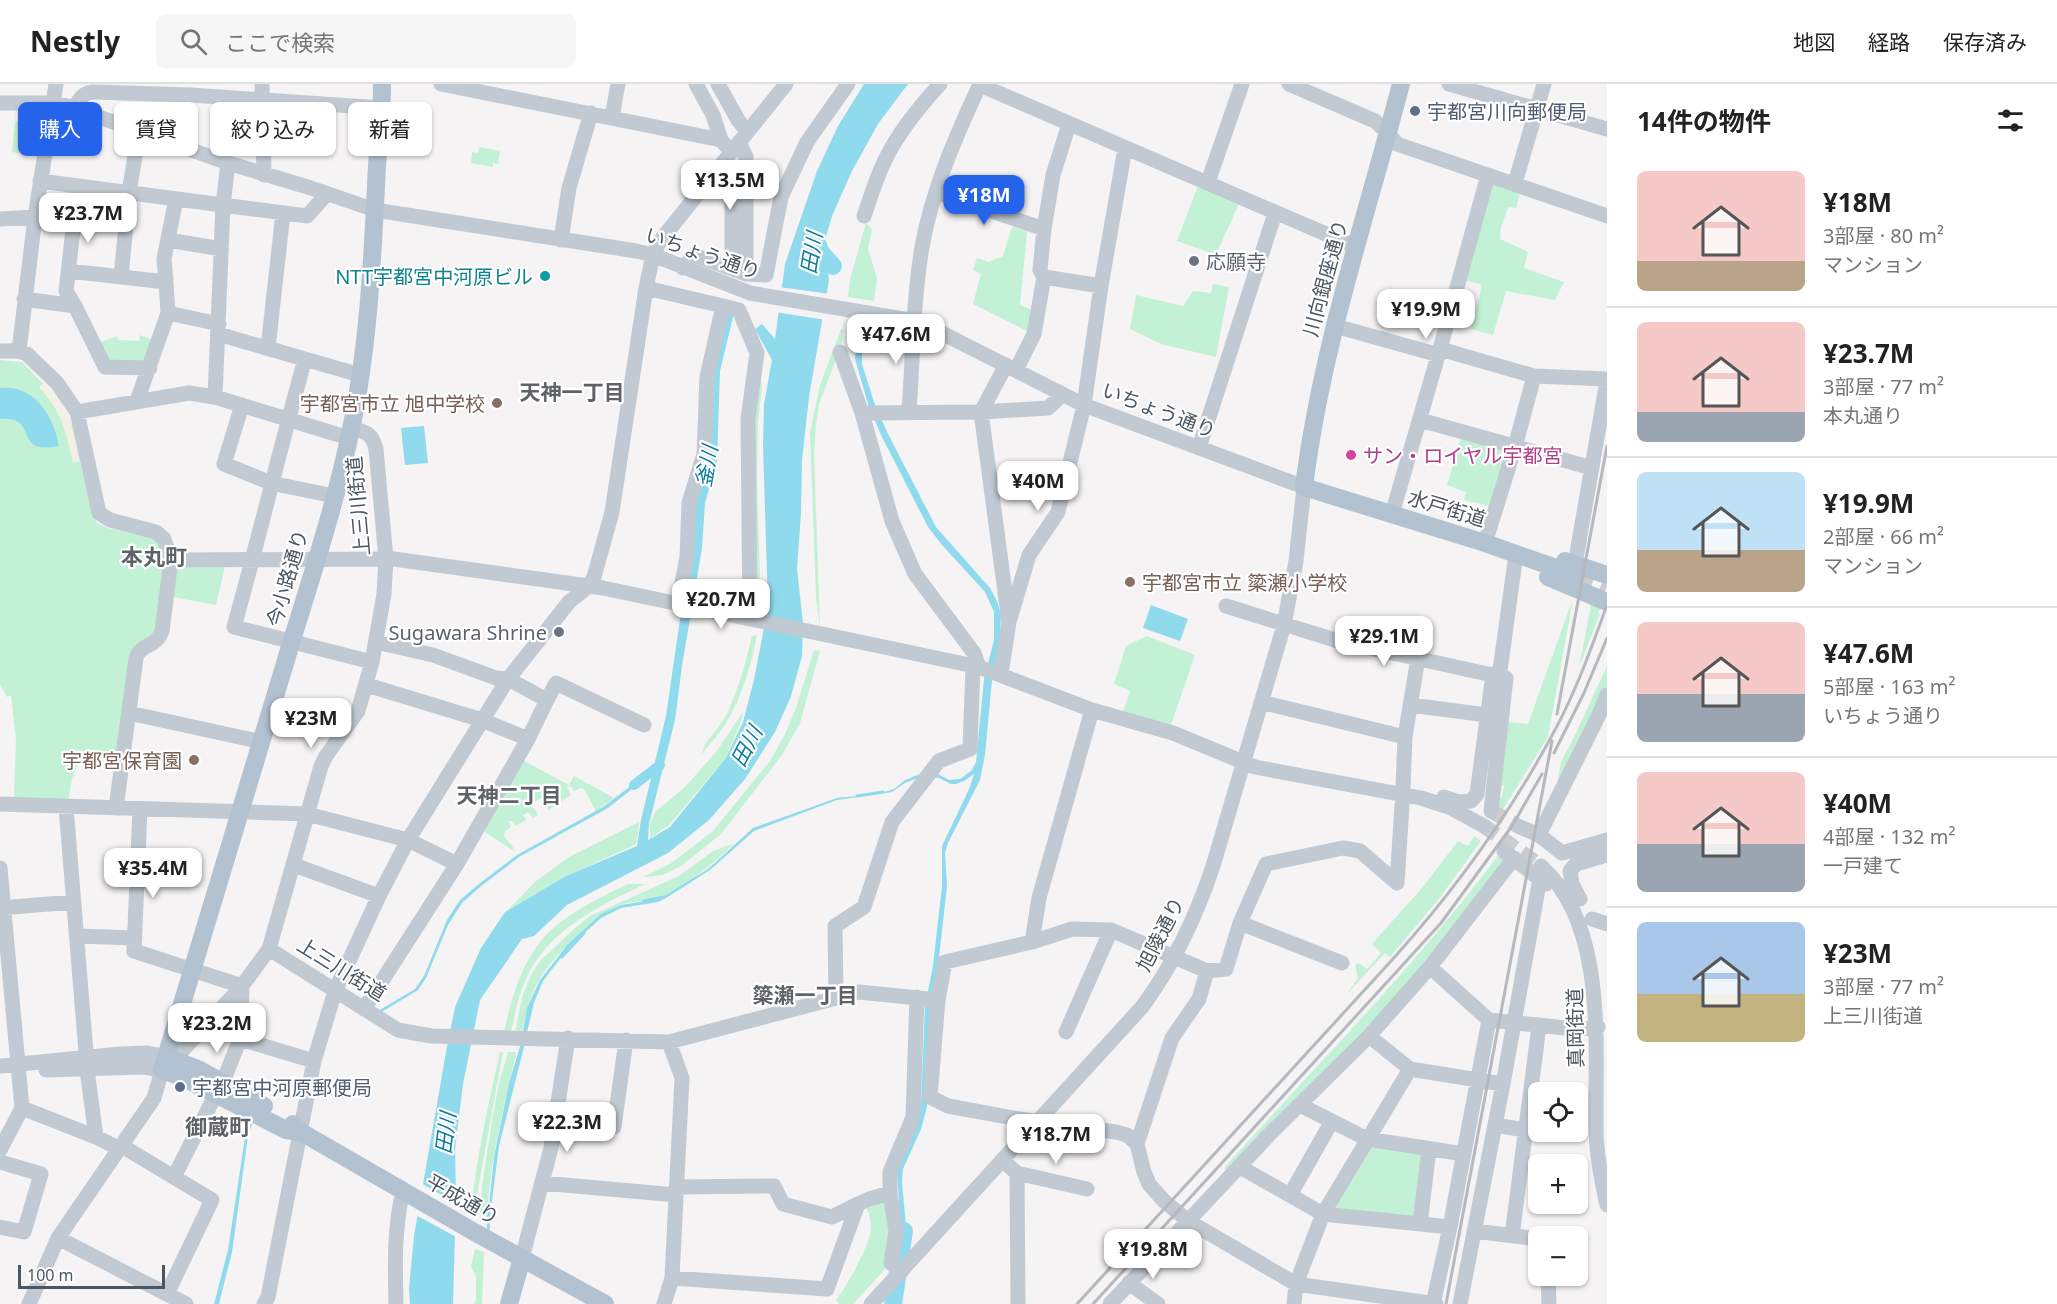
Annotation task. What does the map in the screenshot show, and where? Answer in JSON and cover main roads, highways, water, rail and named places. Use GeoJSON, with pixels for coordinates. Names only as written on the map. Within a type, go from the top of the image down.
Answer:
{"type":"FeatureCollection","features":[{"type":"Feature","properties":{"kind":"main road","name":"今小路通り"},"geometry":{"type":"LineString","coordinates":[[164,1064],[262,742],[334,496],[350,433],[360,375],[371,271],[382,84]]}},
{"type":"Feature","properties":{"kind":"main road","name":"川向銀座通り"},"geometry":{"type":"LineString","coordinates":[[1304,487],[1316,407],[1335,326],[1401,84]]}},
{"type":"Feature","properties":{"kind":"main road","name":"水戸街道"},"geometry":{"type":"LineString","coordinates":[[1304,487],[1516,554],[1575,570]]}},
{"type":"Feature","properties":{"kind":"main road"},"geometry":{"type":"LineString","coordinates":[[1485,543],[1514,544],[1575,570],[1607,575]]}},
{"type":"Feature","properties":{"kind":"main road"},"geometry":{"type":"LineString","coordinates":[[1516,554],[1533,570],[1607,602]]}},
{"type":"Feature","properties":{"kind":"main road","name":"平成通り"},"geometry":{"type":"LineString","coordinates":[[164,1064],[190,1065],[219,1087],[288,1120],[301,1132],[605,1304]]}},
{"type":"Feature","properties":{"kind":"main road"},"geometry":{"type":"LineString","coordinates":[[509,1304],[522,1258]]}},
{"type":"Feature","properties":{"kind":"water"},"geometry":{"type":"Polygon","coordinates":[[[864,84],[908,84],[878,124],[852,171],[832,216],[825,240],[829,280],[809,397],[802,460],[797,569],[803,623],[802,656],[791,696],[775,732],[745,779],[709,820],[668,853],[567,905],[534,936],[522,939],[480,1000],[463,1084],[455,1149],[453,1304],[410,1304],[409,1288],[414,1236],[446,1052],[455,1007],[481,948],[505,912],[566,876],[637,846],[666,716],[691,543],[710,379],[725,311],[734,313],[720,371],[717,461],[705,503],[702,548],[675,720],[649,824],[648,840],[670,827],[726,758],[743,722],[754,680],[768,607],[763,445],[764,404],[772,360],[755,329],[762,324],[775,339],[785,264],[817,171],[838,126],[864,84]]]}},
{"type":"Feature","properties":{"kind":"water"},"geometry":{"type":"Polygon","coordinates":[[[858,325],[865,326],[862,364],[875,405],[887,432],[936,527],[990,588],[1001,614],[1000,642],[992,680],[985,755],[980,780],[945,853],[947,886],[938,966],[930,1007],[927,1107],[921,1129],[903,1169],[907,1237],[905,1249],[898,1257],[900,1217],[897,1173],[918,1122],[921,1104],[925,1006],[933,966],[942,886],[942,846],[974,774],[956,784],[939,778],[923,776],[905,783],[892,792],[837,800],[754,831],[710,870],[666,898],[658,902],[621,908],[601,918],[570,946],[543,981],[529,1011],[525,1043],[499,1146],[490,1216],[488,1215],[494,1157],[527,1008],[540,980],[568,944],[601,914],[621,905],[657,899],[708,869],[753,828],[837,798],[877,794],[894,789],[905,780],[925,772],[938,774],[949,780],[960,779],[972,770],[976,762],[984,679],[994,640],[994,612],[985,592],[928,527],[881,435],[868,404],[855,359],[858,325]]]}},
{"type":"Feature","properties":{"kind":"water"},"geometry":{"type":"Polygon","coordinates":[[[0,388],[23,391],[40,404],[52,424],[59,446],[44,448],[35,446],[20,423],[0,419],[0,388]]]}},
{"type":"Feature","properties":{"kind":"water"},"geometry":{"type":"Polygon","coordinates":[[[424,426],[428,463],[405,465],[401,428],[424,426]]]}},
{"type":"Feature","properties":{"kind":"water"},"geometry":{"type":"Polygon","coordinates":[[[1151,605],[1188,619],[1180,641],[1143,628],[1151,605]]]}},
{"type":"Feature","properties":{"kind":"water"},"geometry":{"type":"Polygon","coordinates":[[[644,776],[646,778],[608,808],[519,857],[480,887],[462,903],[448,925],[426,978],[418,990],[380,1013],[378,1011],[415,989],[424,976],[447,920],[460,900],[517,855],[603,807],[644,776]]]}},
{"type":"Feature","properties":{"kind":"water"},"geometry":{"type":"Polygon","coordinates":[[[247,1124],[252,1124],[248,1136],[232,1252],[219,1304],[214,1304],[228,1250],[247,1124]]]}},
{"type":"Feature","properties":{"kind":"waterway","name":"田川"},"geometry":{"type":"LineString","coordinates":[[815,238],[821,253],[833,266]]}},
{"type":"Feature","properties":{"kind":"waterway"},"geometry":{"type":"LineString","coordinates":[[634,785],[660,765]]}},
{"type":"Feature","properties":{"kind":"waterway"},"geometry":{"type":"LineString","coordinates":[[857,796],[883,792]]}},
{"type":"Feature","properties":{"kind":"waterway"},"geometry":{"type":"LineString","coordinates":[[644,901],[664,897]]}},
{"type":"Feature","properties":{"kind":"waterway"},"geometry":{"type":"LineString","coordinates":[[562,957],[584,933]]}},
{"type":"Feature","properties":{"kind":"waterway"},"geometry":{"type":"LineString","coordinates":[[526,1030],[532,1005]]}},
{"type":"Feature","properties":{"kind":"waterway"},"geometry":{"type":"LineString","coordinates":[[488,1233],[489,1213]]}},
{"type":"Feature","properties":{"kind":"waterway"},"geometry":{"type":"LineString","coordinates":[[893,1304],[904,1231]]}},
{"type":"Feature","properties":{"kind":"tunnel"},"geometry":{"type":"LineString","coordinates":[[1576,575],[1607,586]]}},
{"type":"Feature","properties":{"kind":"tunnel"},"geometry":{"type":"LineString","coordinates":[[1491,811],[1520,827]]}},
{"type":"Feature","properties":{"kind":"tunnel"},"geometry":{"type":"LineString","coordinates":[[1484,826],[1541,866]]}},
{"type":"Feature","properties":{"kind":"railway"},"geometry":{"type":"LineString","coordinates":[[1557,714],[1607,446]]}},
{"type":"Feature","properties":{"kind":"railway"},"geometry":{"type":"LineString","coordinates":[[1077,1304],[1392,960],[1461,877],[1521,790],[1556,728],[1590,652],[1607,605]]}},
{"type":"Feature","properties":{"kind":"railway"},"geometry":{"type":"LineString","coordinates":[[1554,753],[1584,693],[1607,638]]}},
{"type":"Feature","properties":{"kind":"railway"},"geometry":{"type":"LineString","coordinates":[[1446,1304],[1552,741]]}},
{"type":"Feature","properties":{"kind":"railway"},"geometry":{"type":"LineString","coordinates":[[1093,1304],[1441,923],[1512,826],[1542,774]]}},
{"type":"Feature","properties":{"kind":"place","name":"宇都宮川向郵便局"},"geometry":{"type":"Point","coordinates":[1415,111]}},
{"type":"Feature","properties":{"kind":"place","name":"応願寺"},"geometry":{"type":"Point","coordinates":[1194,261]}},
{"type":"Feature","properties":{"kind":"place","name":"NTT宇都宮中河原ビル"},"geometry":{"type":"Point","coordinates":[545,276]}},
{"type":"Feature","properties":{"kind":"place","name":"宇都宮市立 旭中学校"},"geometry":{"type":"Point","coordinates":[497,403]}},
{"type":"Feature","properties":{"kind":"place","name":"サン・ロイヤル宇都宮"},"geometry":{"type":"Point","coordinates":[1351,455]}},
{"type":"Feature","properties":{"kind":"place","name":"宇都宮市立 簗瀬小学校"},"geometry":{"type":"Point","coordinates":[1130,582]}},
{"type":"Feature","properties":{"kind":"place","name":"Sugawara Shrine"},"geometry":{"type":"Point","coordinates":[559,632]}},
{"type":"Feature","properties":{"kind":"place","name":"宇都宮保育園"},"geometry":{"type":"Point","coordinates":[194,760]}},
{"type":"Feature","properties":{"kind":"place","name":"宇都宮中河原郵便局"},"geometry":{"type":"Point","coordinates":[180,1087]}},
{"type":"Feature","properties":{"kind":"district","name":"天神一丁目"},"geometry":{"type":"Point","coordinates":[572,392]}},
{"type":"Feature","properties":{"kind":"district","name":"本丸町"},"geometry":{"type":"Point","coordinates":[154,556]}},
{"type":"Feature","properties":{"kind":"district","name":"天神二丁目"},"geometry":{"type":"Point","coordinates":[509,795]}},
{"type":"Feature","properties":{"kind":"district","name":"簗瀬一丁目"},"geometry":{"type":"Point","coordinates":[805,995]}},
{"type":"Feature","properties":{"kind":"district","name":"御蔵町"},"geometry":{"type":"Point","coordinates":[218,1126]}},
{"type":"Feature","properties":{"kind":"water label","name":"釜川"},"geometry":{"type":"Point","coordinates":[706,466]}}]}
